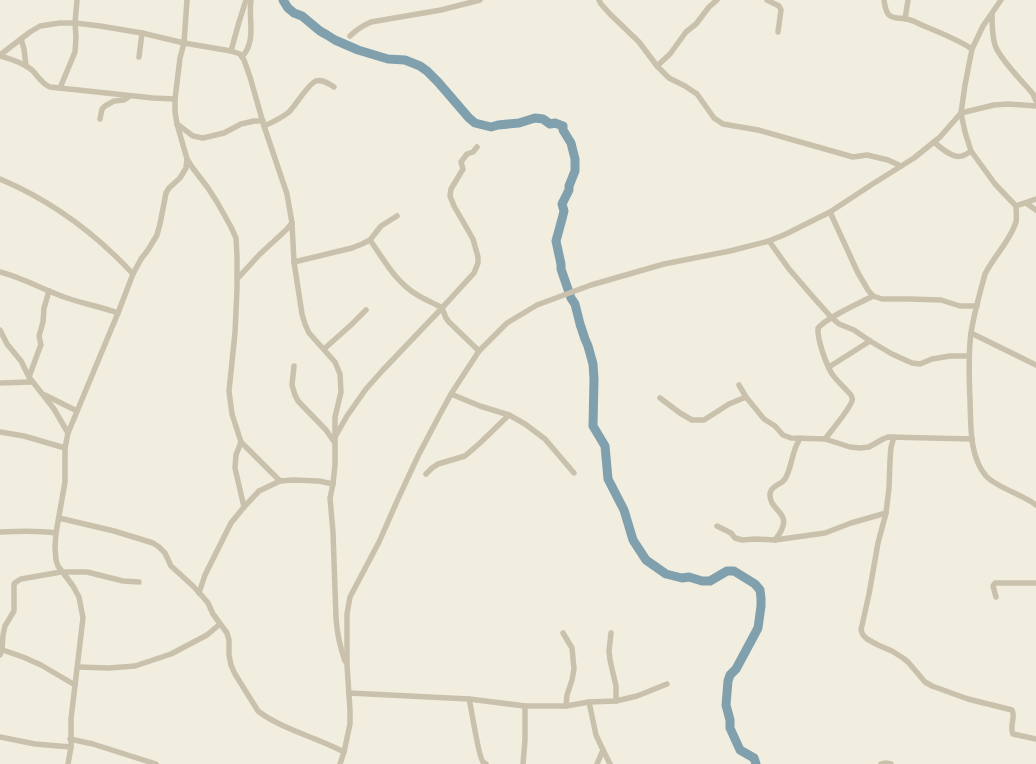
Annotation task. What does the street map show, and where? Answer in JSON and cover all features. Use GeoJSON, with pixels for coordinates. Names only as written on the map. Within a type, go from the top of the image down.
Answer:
{"type":"FeatureCollection","features":[{"type":"Feature","properties":{"kind":"street"},"geometry":{"type":"LineString","coordinates":[[60,88],[75,52],[76,38],[74,23],[77,0]]}},
{"type":"Feature","properties":{"kind":"street"},"geometry":{"type":"LineString","coordinates":[[187,0],[184,43],[180,58],[175,112],[187,159],[218,202],[236,238],[238,278],[235,333],[229,391],[232,414],[241,442],[280,480]]}},
{"type":"Feature","properties":{"kind":"street"},"geometry":{"type":"LineString","coordinates":[[231,51],[238,22],[246,0]]}},
{"type":"Feature","properties":{"kind":"street"},"geometry":{"type":"LineString","coordinates":[[242,57],[248,50],[250,42],[251,0]]}},
{"type":"Feature","properties":{"kind":"street"},"geometry":{"type":"LineString","coordinates":[[350,36],[363,25],[371,22],[441,10],[480,0]]}},
{"type":"Feature","properties":{"kind":"street"},"geometry":{"type":"LineString","coordinates":[[599,0],[610,14],[639,42],[656,66],[669,78],[697,94],[714,118],[724,124],[758,130],[853,157],[867,155],[888,160],[902,166]]}},
{"type":"Feature","properties":{"kind":"street"},"geometry":{"type":"LineString","coordinates":[[656,66],[670,54],[686,32],[696,24],[709,7],[718,0]]}},
{"type":"Feature","properties":{"kind":"street"},"geometry":{"type":"LineString","coordinates":[[767,0],[779,6],[781,10],[778,32]]}},
{"type":"Feature","properties":{"kind":"street"},"geometry":{"type":"LineString","coordinates":[[884,0],[886,11],[890,16],[910,20],[953,38],[972,49]]}},
{"type":"Feature","properties":{"kind":"street"},"geometry":{"type":"LineString","coordinates":[[905,19],[908,0]]}},
{"type":"Feature","properties":{"kind":"street"},"geometry":{"type":"LineString","coordinates":[[1001,0],[983,26],[972,49],[961,113],[971,151],[995,184],[1016,206],[1016,220],[1012,231],[985,274],[971,332],[968,373],[972,439],[978,462],[986,477],[1036,505]]}},
{"type":"Feature","properties":{"kind":"street"},"geometry":{"type":"LineString","coordinates":[[708,1],[709,7]]}},
{"type":"Feature","properties":{"kind":"street"},"geometry":{"type":"LineString","coordinates":[[992,13],[993,38],[995,46],[1004,60],[1033,94],[1036,101]]}},
{"type":"Feature","properties":{"kind":"street"},"geometry":{"type":"LineString","coordinates":[[0,56],[40,26],[60,23],[74,23],[142,33],[184,43],[231,51],[238,53],[242,57],[250,77],[287,194],[292,223],[294,262],[302,314],[305,324],[309,333],[335,362],[340,374],[341,392],[335,417],[335,465],[330,498],[333,532],[336,618],[340,643],[347,665]]}},
{"type":"Feature","properties":{"kind":"street"},"geometry":{"type":"LineString","coordinates":[[139,57],[142,33]]}},
{"type":"Feature","properties":{"kind":"street"},"geometry":{"type":"LineString","coordinates":[[21,39],[26,66]]}},
{"type":"Feature","properties":{"kind":"street"},"geometry":{"type":"LineString","coordinates":[[0,56],[26,66],[35,73],[46,86],[50,87],[130,96],[175,99]]}},
{"type":"Feature","properties":{"kind":"street"},"geometry":{"type":"LineString","coordinates":[[177,124],[193,136],[203,138],[224,132],[245,123],[254,121],[264,123],[283,117],[290,111],[308,88],[317,81],[326,82],[334,87]]}},
{"type":"Feature","properties":{"kind":"street"},"geometry":{"type":"LineString","coordinates":[[100,119],[104,106],[124,100],[130,96]]}},
{"type":"Feature","properties":{"kind":"street"},"geometry":{"type":"LineString","coordinates":[[340,764],[350,724],[347,665],[347,614],[350,597],[379,542],[418,456],[451,394],[479,351],[507,323],[537,305],[591,285],[664,264],[730,251],[769,241],[830,212],[914,158],[940,137],[961,113],[994,105],[1008,104],[1036,106]]}},
{"type":"Feature","properties":{"kind":"street"},"geometry":{"type":"LineString","coordinates":[[934,142],[954,156],[961,157],[971,151]]}},
{"type":"Feature","properties":{"kind":"street"},"geometry":{"type":"LineString","coordinates":[[335,440],[348,416],[366,389],[474,274],[478,262],[478,256],[473,239],[450,196],[451,189],[463,169],[461,162],[466,154],[473,152],[477,147]]}},
{"type":"Feature","properties":{"kind":"street"},"geometry":{"type":"LineString","coordinates":[[68,764],[71,747],[71,719],[83,613],[79,598],[73,586],[61,572],[56,560],[56,533],[65,482],[65,448],[68,433],[133,274],[141,259],[154,241],[160,224],[166,193],[169,188],[180,178],[186,168],[187,159]]}},
{"type":"Feature","properties":{"kind":"street"},"geometry":{"type":"LineString","coordinates":[[0,179],[37,197],[69,218],[118,258],[133,274]]}},
{"type":"Feature","properties":{"kind":"street"},"geometry":{"type":"LineString","coordinates":[[1016,206],[1036,199]]}},
{"type":"Feature","properties":{"kind":"street"},"geometry":{"type":"LineString","coordinates":[[1026,203],[1036,210]]}},
{"type":"Feature","properties":{"kind":"street"},"geometry":{"type":"LineString","coordinates":[[830,212],[858,273],[873,296],[882,299],[941,300],[960,306],[977,306]]}},
{"type":"Feature","properties":{"kind":"street"},"geometry":{"type":"LineString","coordinates":[[294,262],[352,248],[362,244],[370,240],[381,226],[397,216]]}},
{"type":"Feature","properties":{"kind":"street"},"geometry":{"type":"LineString","coordinates":[[238,278],[292,223]]}},
{"type":"Feature","properties":{"kind":"street"},"geometry":{"type":"LineString","coordinates":[[370,240],[398,279],[410,290],[442,308],[449,322],[479,351]]}},
{"type":"Feature","properties":{"kind":"street"},"geometry":{"type":"LineString","coordinates":[[769,241],[789,269],[839,324],[861,334],[892,354],[912,363],[920,364],[932,359],[950,356],[969,356]]}},
{"type":"Feature","properties":{"kind":"street"},"geometry":{"type":"LineString","coordinates":[[0,272],[15,276],[68,299],[118,313]]}},
{"type":"Feature","properties":{"kind":"street"},"geometry":{"type":"LineString","coordinates":[[31,379],[41,345],[39,336],[49,291]]}},
{"type":"Feature","properties":{"kind":"street"},"geometry":{"type":"LineString","coordinates":[[825,439],[848,408],[852,400],[851,395],[832,374],[824,357],[818,336],[818,328],[832,318],[873,296]]}},
{"type":"Feature","properties":{"kind":"street"},"geometry":{"type":"LineString","coordinates":[[324,349],[366,310]]}},
{"type":"Feature","properties":{"kind":"street"},"geometry":{"type":"LineString","coordinates":[[0,330],[7,344],[21,361],[31,379],[54,409],[68,433]]}},
{"type":"Feature","properties":{"kind":"street"},"geometry":{"type":"LineString","coordinates":[[971,332],[1036,365]]}},
{"type":"Feature","properties":{"kind":"street"},"geometry":{"type":"LineString","coordinates":[[829,367],[870,341]]}},
{"type":"Feature","properties":{"kind":"street"},"geometry":{"type":"LineString","coordinates":[[294,366],[292,385],[298,402],[335,440]]}},
{"type":"Feature","properties":{"kind":"street"},"geometry":{"type":"LineString","coordinates":[[0,383],[31,379]]}},
{"type":"Feature","properties":{"kind":"street"},"geometry":{"type":"LineString","coordinates":[[739,385],[746,397],[764,419],[775,426],[782,435],[791,438],[825,439],[850,447],[860,448],[869,446],[888,437],[972,439]]}},
{"type":"Feature","properties":{"kind":"street"},"geometry":{"type":"LineString","coordinates":[[43,394],[77,411]]}},
{"type":"Feature","properties":{"kind":"street"},"geometry":{"type":"LineString","coordinates":[[451,394],[480,406],[509,415],[525,424],[545,439],[574,473]]}},
{"type":"Feature","properties":{"kind":"street"},"geometry":{"type":"LineString","coordinates":[[660,398],[692,420],[704,420],[729,404],[746,397]]}},
{"type":"Feature","properties":{"kind":"street"},"geometry":{"type":"LineString","coordinates":[[426,474],[438,464],[465,456],[509,415]]}},
{"type":"Feature","properties":{"kind":"street"},"geometry":{"type":"LineString","coordinates":[[0,432],[24,436],[65,448]]}},
{"type":"Feature","properties":{"kind":"street"},"geometry":{"type":"LineString","coordinates":[[894,437],[890,460],[886,513],[878,543],[861,630],[863,635],[903,658],[925,682],[932,686],[968,699],[1012,710],[1014,714],[1011,730],[1013,734],[1036,739]]}},
{"type":"Feature","properties":{"kind":"street"},"geometry":{"type":"LineString","coordinates":[[775,540],[781,533],[784,523],[781,514],[771,500],[770,494],[774,487],[786,477],[794,451],[800,438]]}},
{"type":"Feature","properties":{"kind":"street"},"geometry":{"type":"LineString","coordinates":[[241,442],[236,455],[235,468],[244,507]]}},
{"type":"Feature","properties":{"kind":"street"},"geometry":{"type":"LineString","coordinates":[[199,593],[205,575],[232,523],[259,491],[280,480],[333,484]]}},
{"type":"Feature","properties":{"kind":"street"},"geometry":{"type":"LineString","coordinates":[[717,526],[727,530],[735,538],[742,540],[775,540],[825,533],[851,523],[886,513]]}},
{"type":"Feature","properties":{"kind":"street"},"geometry":{"type":"LineString","coordinates":[[59,518],[106,529],[153,542],[158,545],[171,566],[193,586],[208,603],[213,614],[227,633],[229,655],[233,670],[258,711],[282,725],[344,752]]}},
{"type":"Feature","properties":{"kind":"street"},"geometry":{"type":"LineString","coordinates":[[0,532],[42,531],[56,533]]}},
{"type":"Feature","properties":{"kind":"street"},"geometry":{"type":"LineString","coordinates":[[75,685],[41,665],[23,657],[1,651],[5,626],[14,610],[14,584],[21,579],[61,572],[87,572],[123,581],[139,582]]}},
{"type":"Feature","properties":{"kind":"street"},"geometry":{"type":"LineString","coordinates":[[996,597],[994,584],[996,583],[1036,582]]}},
{"type":"Feature","properties":{"kind":"street"},"geometry":{"type":"LineString","coordinates":[[78,667],[109,668],[135,666],[171,654],[208,635],[220,624]]}},
{"type":"Feature","properties":{"kind":"street"},"geometry":{"type":"LineString","coordinates":[[563,633],[572,648],[574,669],[567,695],[566,706]]}},
{"type":"Feature","properties":{"kind":"street"},"geometry":{"type":"LineString","coordinates":[[611,633],[609,651],[616,686],[616,701]]}},
{"type":"Feature","properties":{"kind":"street"},"geometry":{"type":"LineString","coordinates":[[349,693],[469,699],[525,706],[566,706],[589,702],[616,701],[637,696],[667,684]]}},
{"type":"Feature","properties":{"kind":"street"},"geometry":{"type":"LineString","coordinates":[[469,699],[482,760],[486,764]]}},
{"type":"Feature","properties":{"kind":"street"},"geometry":{"type":"LineString","coordinates":[[589,702],[596,735],[610,764]]}},
{"type":"Feature","properties":{"kind":"street"},"geometry":{"type":"LineString","coordinates":[[523,764],[526,734],[525,706]]}},
{"type":"Feature","properties":{"kind":"street"},"geometry":{"type":"LineString","coordinates":[[0,737],[35,744],[71,747]]}},
{"type":"Feature","properties":{"kind":"street"},"geometry":{"type":"LineString","coordinates":[[70,739],[93,744],[156,764]]}},
{"type":"Feature","properties":{"kind":"street"},"geometry":{"type":"LineString","coordinates":[[597,764],[602,750]]}},
{"type":"Feature","properties":{"kind":"street"},"geometry":{"type":"LineString","coordinates":[[881,764],[891,764]]}},
{"type":"Feature","properties":{"kind":"waterway"},"geometry":{"type":"LineString","coordinates":[[283,0],[288,8],[294,13],[302,16],[320,31],[335,40],[358,50],[388,59],[405,60],[420,66],[438,82],[475,123],[491,127],[519,123],[535,118],[543,119],[550,124],[555,123],[563,126],[563,130],[571,143],[575,159],[575,171],[569,186],[569,190],[562,204],[564,211],[556,241],[561,269],[571,298],[575,304],[593,364],[593,426],[605,446],[608,479],[624,510],[633,540],[646,560],[666,574],[682,578],[689,577],[702,581],[710,581],[727,571],[734,571],[755,584],[760,590],[761,606],[758,628],[736,669],[730,675],[726,705],[730,720],[730,728],[740,750],[754,758],[756,764]]}}]}
